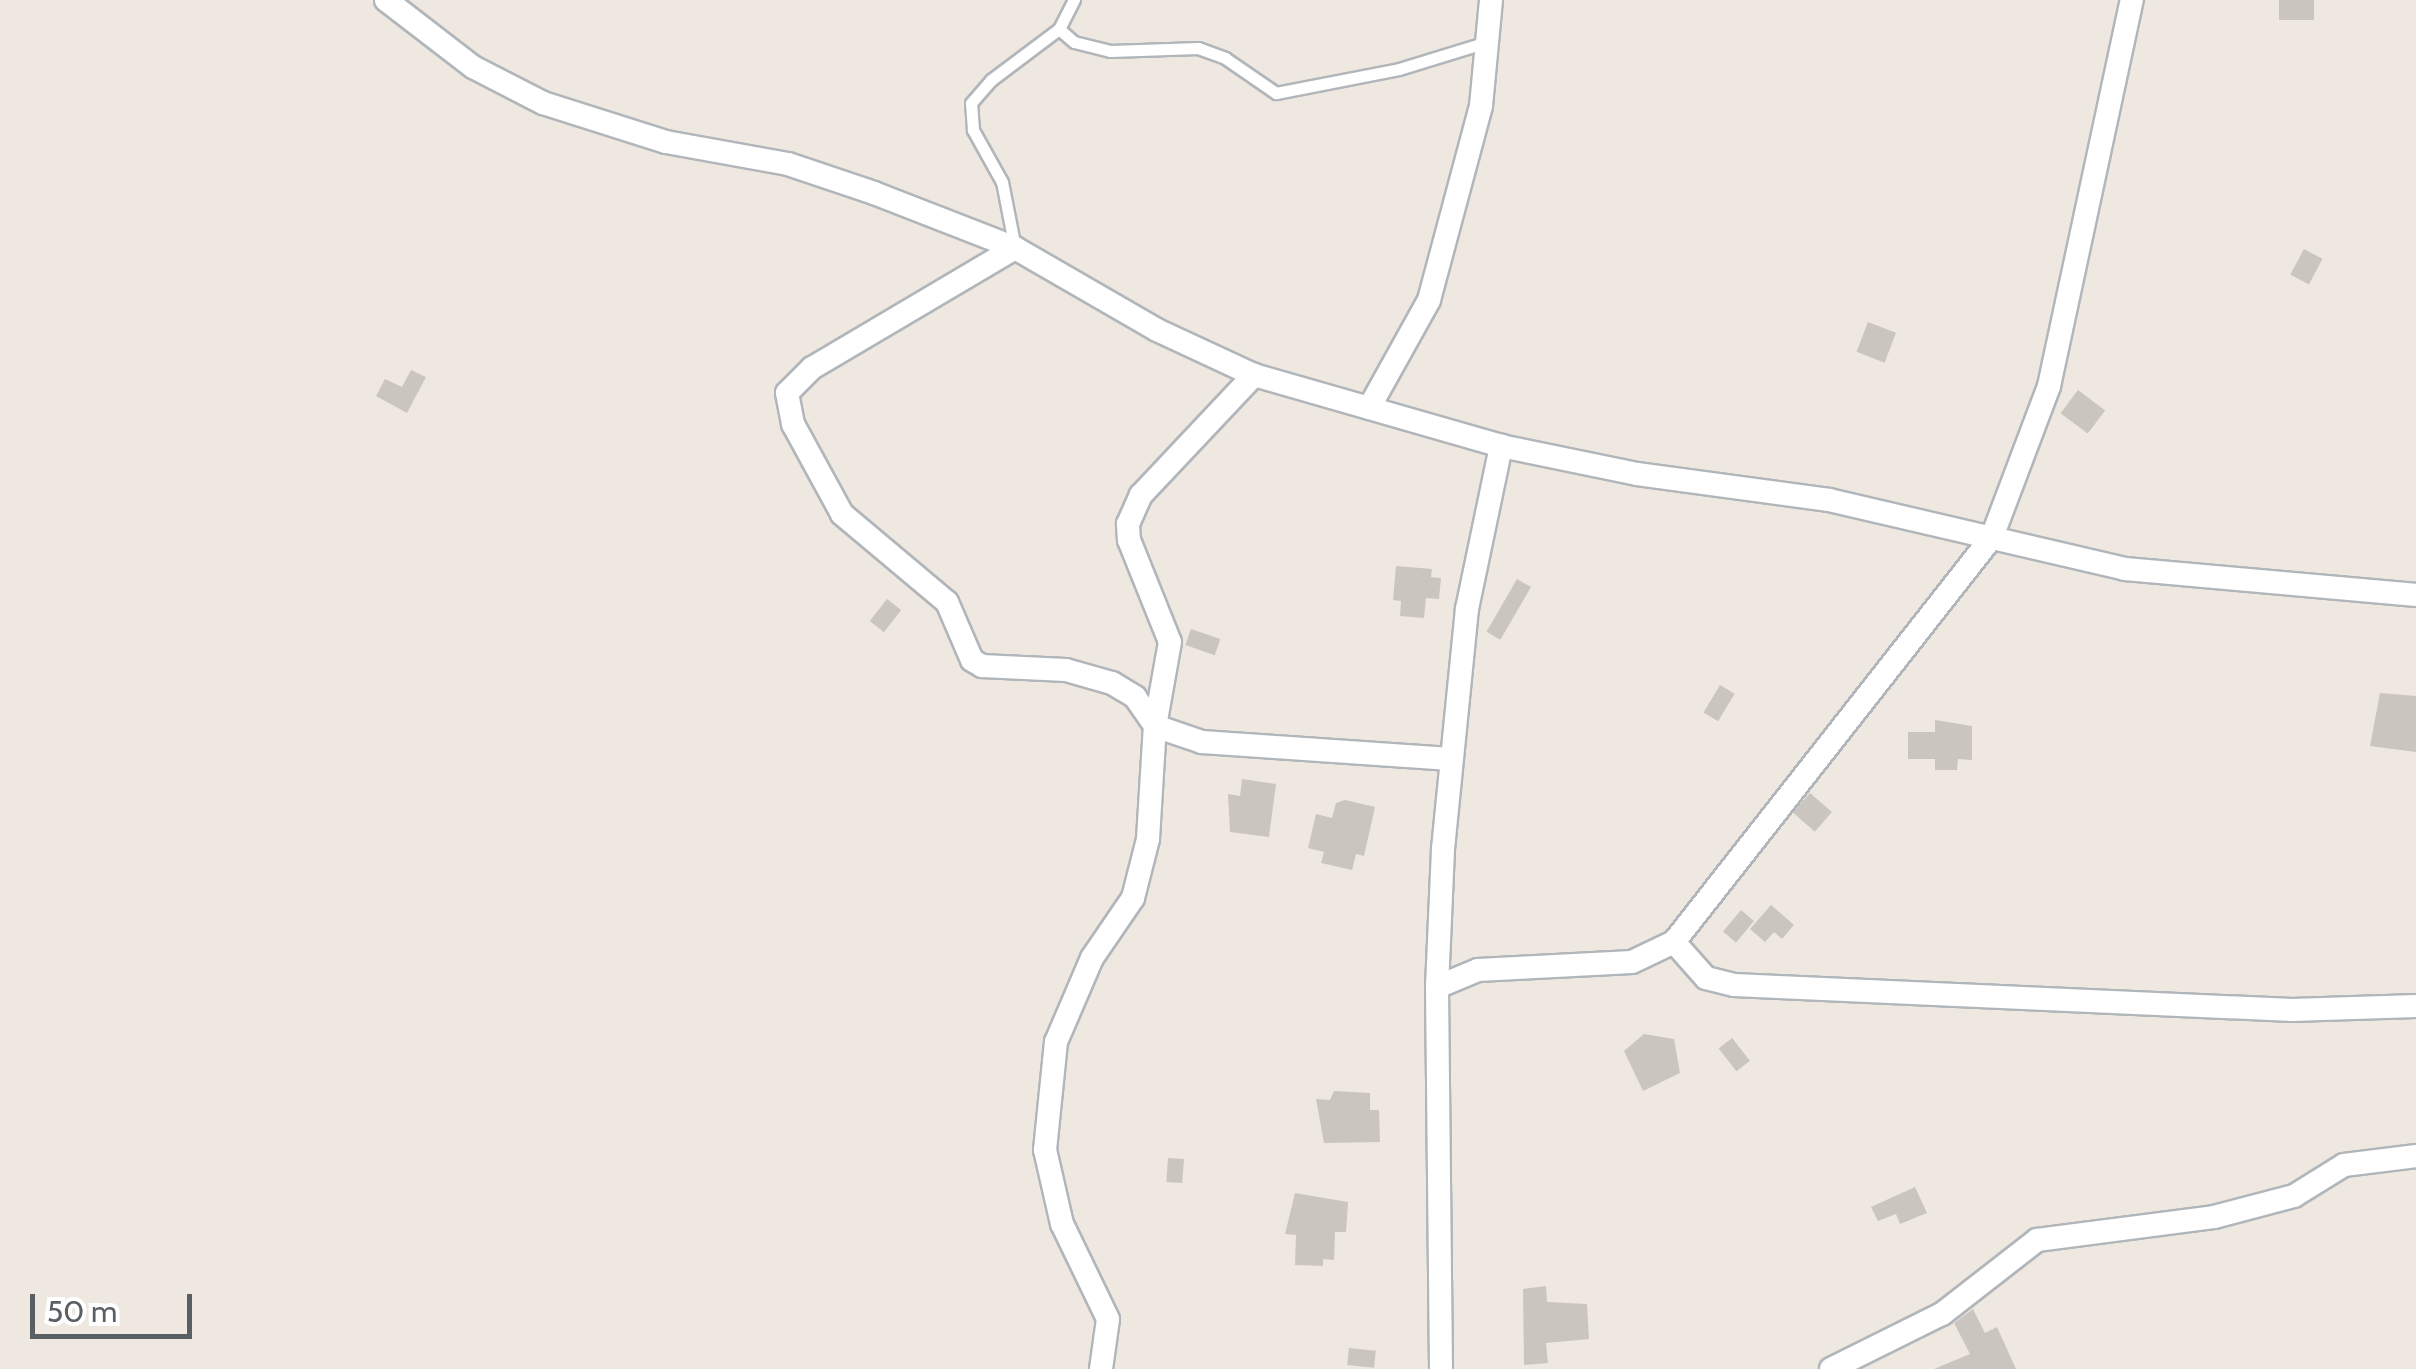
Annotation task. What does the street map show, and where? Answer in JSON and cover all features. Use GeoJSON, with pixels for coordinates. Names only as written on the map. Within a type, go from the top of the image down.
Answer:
{"type":"FeatureCollection","features":[{"type":"Feature","properties":{"kind":"street"},"geometry":{"type":"LineString","coordinates":[[386,0],[473,67],[543,104],[666,142],[788,164],[1016,248],[1157,330],[1254,375],[1501,446],[1638,474],[1786,492],[2126,568],[2416,595]]}},
{"type":"Feature","properties":{"kind":"street"},"geometry":{"type":"LineString","coordinates":[[1369,408],[1429,300],[1469,160],[1488,42],[1490,0]]}},
{"type":"Feature","properties":{"kind":"street"},"geometry":{"type":"LineString","coordinates":[[1436,988],[1478,970],[1632,962],[1674,942],[1992,537],[2049,386],[2132,0]]}},
{"type":"Feature","properties":{"kind":"street"},"geometry":{"type":"LineString","coordinates":[[1016,248],[797,380],[787,393],[792,424],[855,529],[947,602],[972,660],[982,666],[1066,670],[1112,683],[1134,697],[1155,726],[1228,747],[1450,759]]}},
{"type":"Feature","properties":{"kind":"street"},"geometry":{"type":"LineString","coordinates":[[1101,1369],[1108,1319],[1049,1188],[1049,1073],[1078,984],[1117,927],[1143,871],[1155,726],[1170,642],[1129,540],[1128,524],[1141,495],[1254,375]]}},
{"type":"Feature","properties":{"kind":"street"},"geometry":{"type":"LineString","coordinates":[[1440,1369],[1436,988],[1450,759],[1467,609],[1501,446]]}},
{"type":"Feature","properties":{"kind":"street"},"geometry":{"type":"LineString","coordinates":[[1674,942],[1706,978],[1734,985],[2292,1010],[2416,1006]]}},
{"type":"Feature","properties":{"kind":"street"},"geometry":{"type":"LineString","coordinates":[[1834,1368],[1942,1314],[2037,1240],[2214,1217],[2294,1196],[2344,1166],[2416,1156]]}},
{"type":"Feature","properties":{"kind":"lane"},"geometry":{"type":"LineString","coordinates":[[1016,248],[1002,182],[973,130],[971,104],[1059,28],[1074,0]]}},
{"type":"Feature","properties":{"kind":"lane"},"geometry":{"type":"LineString","coordinates":[[1059,28],[1074,42],[1110,51],[1198,48],[1225,58],[1276,94],[1488,42]]}},
{"type":"Feature","properties":{"kind":"building"},"geometry":{"type":"Polygon","coordinates":[[[2279,0],[2314,0],[2314,20],[2279,20],[2279,0]]]}},
{"type":"Feature","properties":{"kind":"building"},"geometry":{"type":"Polygon","coordinates":[[[2304,249],[2323,259],[2309,284],[2290,275],[2304,249]]]}},
{"type":"Feature","properties":{"kind":"building"},"geometry":{"type":"Polygon","coordinates":[[[1868,322],[1896,333],[1885,363],[1857,352],[1868,322]]]}},
{"type":"Feature","properties":{"kind":"building"},"geometry":{"type":"Polygon","coordinates":[[[411,370],[426,377],[407,413],[376,396],[385,379],[402,387],[411,370]]]}},
{"type":"Feature","properties":{"kind":"building"},"geometry":{"type":"Polygon","coordinates":[[[2078,390],[2105,410],[2088,434],[2061,413],[2078,390]]]}},
{"type":"Feature","properties":{"kind":"building"},"geometry":{"type":"Polygon","coordinates":[[[1396,566],[1432,569],[1431,577],[1441,578],[1439,599],[1426,598],[1424,618],[1400,616],[1401,601],[1393,600],[1396,566]]]}},
{"type":"Feature","properties":{"kind":"building"},"geometry":{"type":"Polygon","coordinates":[[[1517,579],[1531,587],[1500,640],[1486,632],[1517,579]]]}},
{"type":"Feature","properties":{"kind":"building"},"geometry":{"type":"Polygon","coordinates":[[[887,599],[901,610],[884,632],[870,621],[887,599]]]}},
{"type":"Feature","properties":{"kind":"building"},"geometry":{"type":"Polygon","coordinates":[[[1191,629],[1220,639],[1215,655],[1185,645],[1191,629]]]}},
{"type":"Feature","properties":{"kind":"building"},"geometry":{"type":"Polygon","coordinates":[[[1720,685],[1735,694],[1718,721],[1704,712],[1720,685]]]}},
{"type":"Feature","properties":{"kind":"building"},"geometry":{"type":"Polygon","coordinates":[[[2380,693],[2416,696],[2416,752],[2370,746],[2380,693]]]}},
{"type":"Feature","properties":{"kind":"building"},"geometry":{"type":"Polygon","coordinates":[[[1935,720],[1972,726],[1972,760],[1958,759],[1957,770],[1935,770],[1935,759],[1908,759],[1908,732],[1935,732],[1935,720]]]}},
{"type":"Feature","properties":{"kind":"building"},"geometry":{"type":"Polygon","coordinates":[[[1242,779],[1276,784],[1269,837],[1230,832],[1228,794],[1240,796],[1242,779]]]}},
{"type":"Feature","properties":{"kind":"building"},"geometry":{"type":"Polygon","coordinates":[[[1810,793],[1832,812],[1815,832],[1793,813],[1810,793]]]}},
{"type":"Feature","properties":{"kind":"building"},"geometry":{"type":"Polygon","coordinates":[[[1345,800],[1375,807],[1364,856],[1356,854],[1352,870],[1321,863],[1324,852],[1308,848],[1316,814],[1332,818],[1336,803],[1345,800]]]}},
{"type":"Feature","properties":{"kind":"building"},"geometry":{"type":"Polygon","coordinates":[[[1771,905],[1794,925],[1782,939],[1774,932],[1765,942],[1750,929],[1771,905]]]}},
{"type":"Feature","properties":{"kind":"building"},"geometry":{"type":"Polygon","coordinates":[[[1741,910],[1754,921],[1736,942],[1723,931],[1741,910]]]}},
{"type":"Feature","properties":{"kind":"building"},"geometry":{"type":"Polygon","coordinates":[[[1644,1034],[1674,1039],[1680,1073],[1643,1091],[1624,1051],[1644,1034]]]}},
{"type":"Feature","properties":{"kind":"building"},"geometry":{"type":"Polygon","coordinates":[[[1732,1038],[1750,1061],[1736,1071],[1719,1048],[1732,1038]]]}},
{"type":"Feature","properties":{"kind":"building"},"geometry":{"type":"Polygon","coordinates":[[[1334,1091],[1370,1093],[1370,1110],[1379,1110],[1380,1142],[1324,1143],[1316,1099],[1330,1100],[1334,1091]]]}},
{"type":"Feature","properties":{"kind":"building"},"geometry":{"type":"Polygon","coordinates":[[[1168,1158],[1184,1159],[1182,1183],[1166,1182],[1168,1158]]]}},
{"type":"Feature","properties":{"kind":"building"},"geometry":{"type":"Polygon","coordinates":[[[1915,1187],[1927,1213],[1900,1224],[1896,1214],[1878,1221],[1871,1207],[1915,1187]]]}},
{"type":"Feature","properties":{"kind":"building"},"geometry":{"type":"Polygon","coordinates":[[[1295,1193],[1348,1202],[1346,1232],[1335,1232],[1334,1260],[1323,1259],[1323,1266],[1295,1265],[1296,1235],[1285,1234],[1295,1193]]]}},
{"type":"Feature","properties":{"kind":"building"},"geometry":{"type":"Polygon","coordinates":[[[1546,1286],[1547,1302],[1587,1304],[1589,1339],[1546,1343],[1548,1363],[1524,1365],[1523,1289],[1546,1286]]]}},
{"type":"Feature","properties":{"kind":"building"},"geometry":{"type":"Polygon","coordinates":[[[1973,1309],[1985,1333],[1997,1327],[2016,1369],[1934,1369],[1970,1354],[1954,1323],[1973,1309]]]}},
{"type":"Feature","properties":{"kind":"building"},"geometry":{"type":"Polygon","coordinates":[[[1349,1348],[1376,1351],[1374,1368],[1347,1365],[1349,1348]]]}}]}
